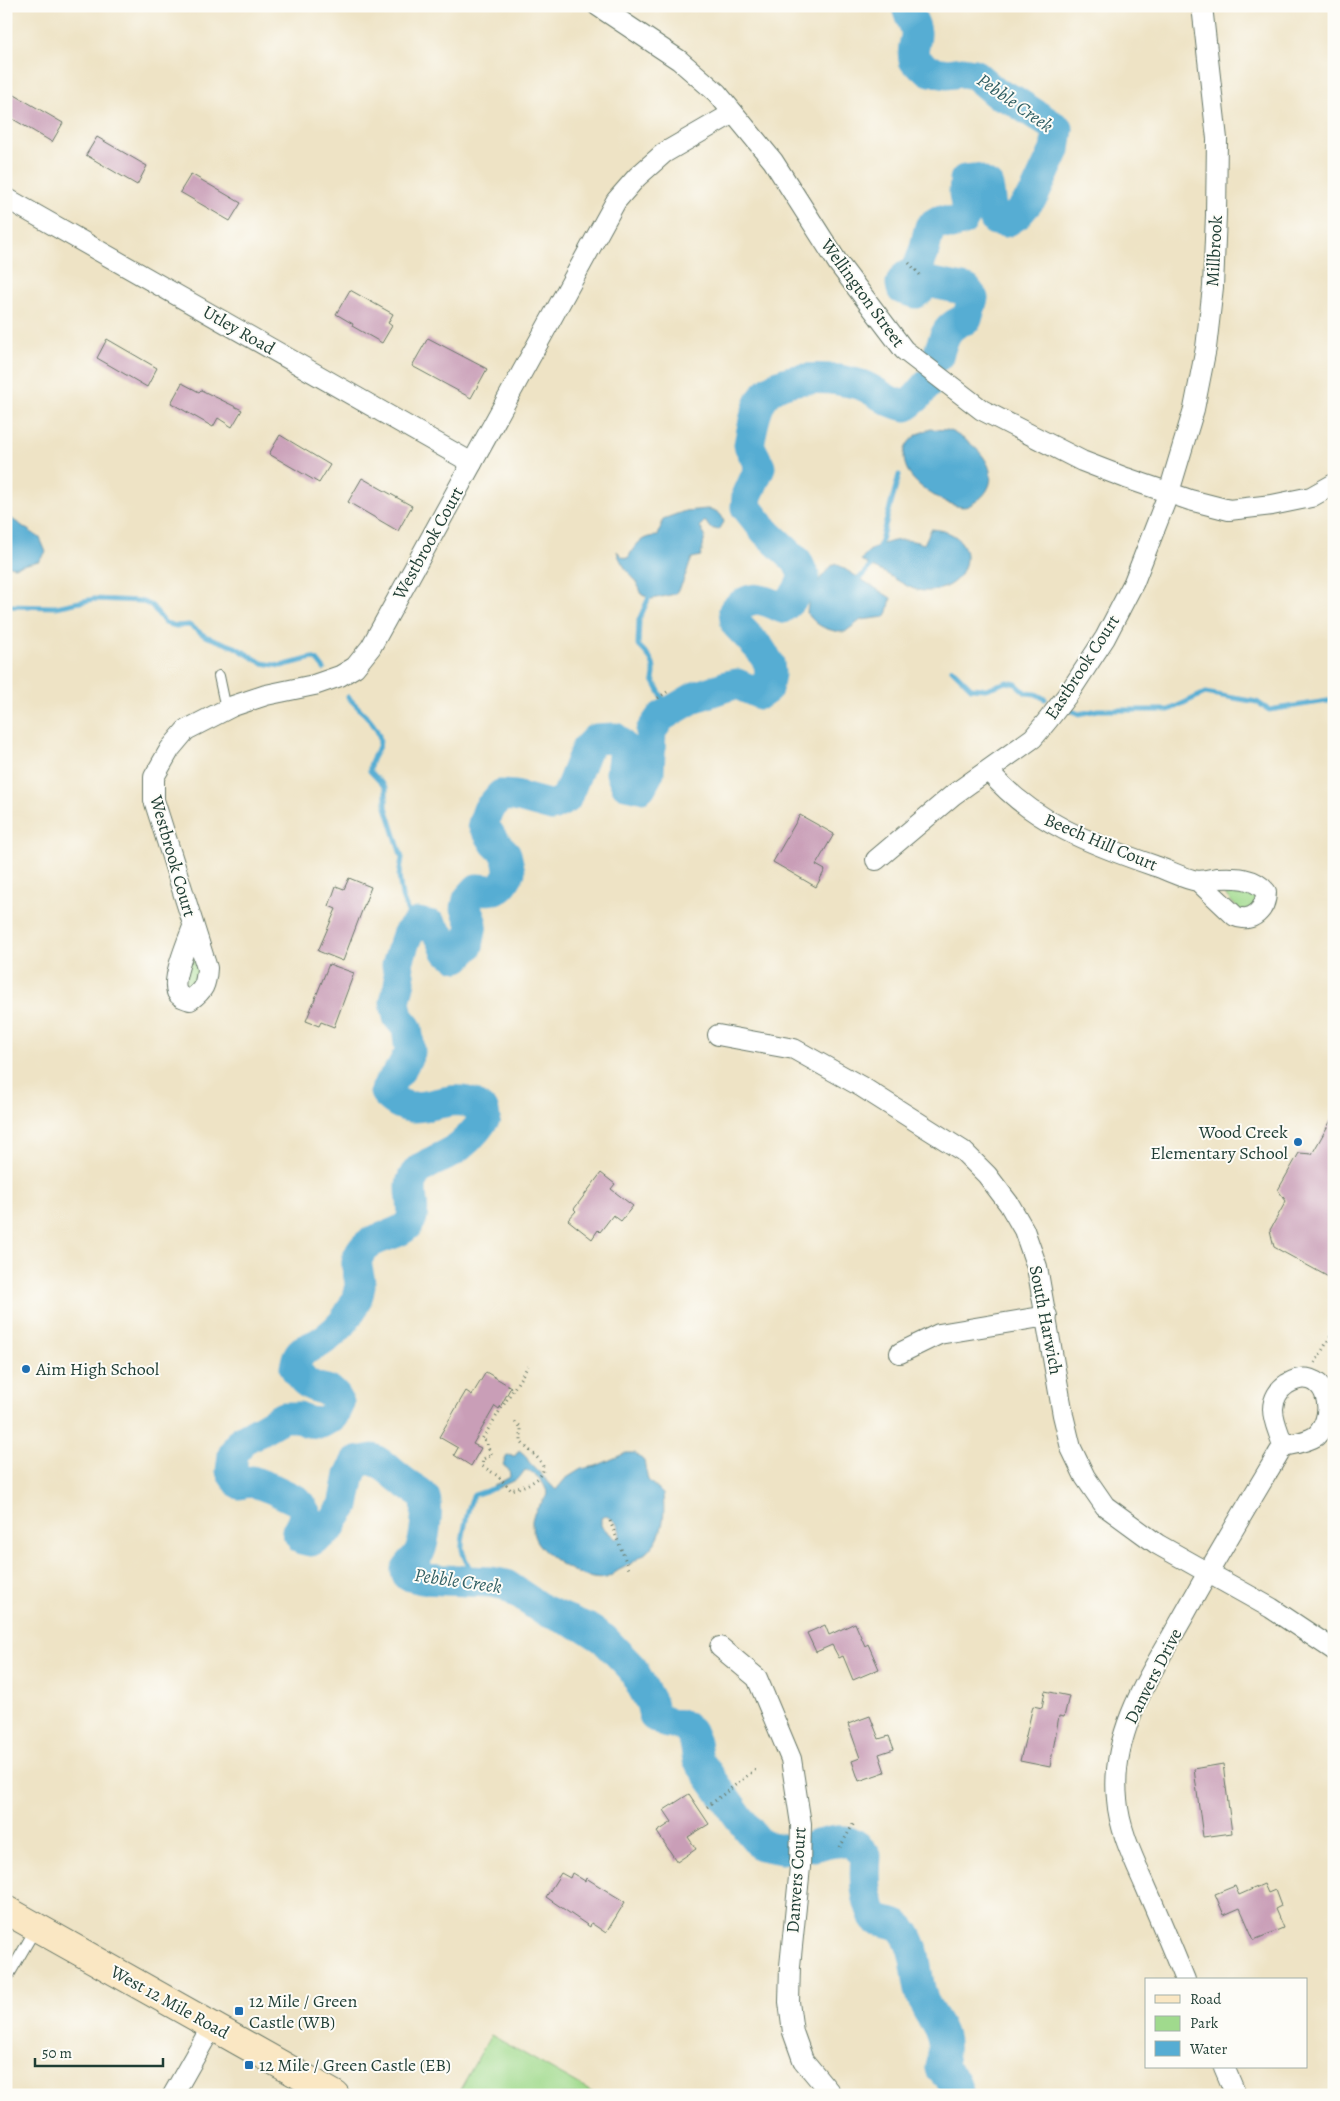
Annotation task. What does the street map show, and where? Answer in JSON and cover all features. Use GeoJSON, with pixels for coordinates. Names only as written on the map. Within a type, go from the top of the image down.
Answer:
{"type":"FeatureCollection","features":[{"type":"Feature","properties":{"kind":"main road","name":"West 12 Mile Road"},"geometry":{"type":"LineString","coordinates":[[6,1910],[335,2095]]}},
{"type":"Feature","properties":{"kind":"street","name":"Wellington Street"},"geometry":{"type":"LineString","coordinates":[[598,6],[679,60],[717,93],[773,161],[838,263],[904,350],[950,387],[990,415],[1082,461],[1169,492],[1229,510],[1272,505],[1312,497],[1334,484]]}},
{"type":"Feature","properties":{"kind":"street","name":"Millbrook"},"geometry":{"type":"LineString","coordinates":[[1169,492],[1194,409],[1206,348],[1212,287],[1216,216],[1217,139],[1202,6]]}},
{"type":"Feature","properties":{"kind":"street","name":"Westbrook Court"},"geometry":{"type":"LineString","coordinates":[[193,927],[154,800],[154,776],[170,749],[186,730],[226,709],[266,695],[314,685],[340,676],[355,667],[371,647],[616,201],[637,177],[664,153],[733,113]]}},
{"type":"Feature","properties":{"kind":"street","name":"Utley Road"},"geometry":{"type":"LineString","coordinates":[[6,198],[472,463]]}},
{"type":"Feature","properties":{"kind":"street","name":"Eastbrook Court"},"geometry":{"type":"LineString","coordinates":[[876,860],[953,795],[1034,738],[1072,688],[1105,638],[1134,582],[1169,492]]}},
{"type":"Feature","properties":{"kind":"street","name":"Beech Hill Court"},"geometry":{"type":"LineString","coordinates":[[989,771],[1003,788],[1043,818],[1108,848],[1198,881]]}},
{"type":"Feature","properties":{"kind":"street","name":"South Harwich"},"geometry":{"type":"LineString","coordinates":[[718,1035],[794,1049],[862,1087],[963,1151],[987,1175],[1009,1204],[1024,1230],[1038,1267],[1071,1448],[1085,1477],[1105,1506],[1157,1544],[1271,1608],[1334,1650]]}},
{"type":"Feature","properties":{"kind":"street"},"geometry":{"type":"LineString","coordinates":[[900,1353],[939,1334],[1047,1316]]}},
{"type":"Feature","properties":{"kind":"street","name":"Danvers Drive"},"geometry":{"type":"LineString","coordinates":[[1185,1978],[1124,1834],[1118,1813],[1116,1781],[1122,1739],[1132,1712],[1208,1571],[1283,1446]]}},
{"type":"Feature","properties":{"kind":"street","name":"Danvers Court"},"geometry":{"type":"LineString","coordinates":[[720,1647],[757,1678],[792,1759],[801,1824],[800,1867],[790,1966],[789,2002],[793,2032],[804,2060],[832,2095]]}},
{"type":"Feature","properties":{"kind":"street"},"geometry":{"type":"LineString","coordinates":[[173,2095],[212,2026]]}},
{"type":"Feature","properties":{"kind":"street"},"geometry":{"type":"LineString","coordinates":[[1224,2068],[1236,2095]]}},
{"type":"Feature","properties":{"kind":"lane"},"geometry":{"type":"LineString","coordinates":[[219,676],[226,709]]}},
{"type":"Feature","properties":{"kind":"lane"},"geometry":{"type":"LineString","coordinates":[[6,1980],[37,1928]]}},
{"type":"Feature","properties":{"kind":"path"},"geometry":{"type":"LineString","coordinates":[[909,263],[921,276]]}},
{"type":"Feature","properties":{"kind":"path"},"geometry":{"type":"LineString","coordinates":[[658,698],[666,692]]}},
{"type":"Feature","properties":{"kind":"path"},"geometry":{"type":"LineString","coordinates":[[1312,1368],[1334,1330]]}},
{"type":"Feature","properties":{"kind":"path"},"geometry":{"type":"LineString","coordinates":[[515,1422],[521,1427],[521,1442],[542,1463],[542,1474],[520,1488],[511,1490],[482,1466],[483,1459],[492,1455],[486,1446],[487,1442],[482,1439],[528,1366]]}},
{"type":"Feature","properties":{"kind":"path"},"geometry":{"type":"LineString","coordinates":[[610,1521],[629,1568]]}},
{"type":"Feature","properties":{"kind":"path"},"geometry":{"type":"LineString","coordinates":[[707,1807],[756,1769]]}},
{"type":"Feature","properties":{"kind":"path"},"geometry":{"type":"LineString","coordinates":[[840,1847],[854,1823]]}},
{"type":"Feature","properties":{"kind":"green space"},"geometry":{"type":"Polygon","coordinates":[[[1250,885],[1260,900],[1243,914],[1217,886],[1250,885]]]}},
{"type":"Feature","properties":{"kind":"green space"},"geometry":{"type":"Polygon","coordinates":[[[192,946],[200,967],[195,987],[185,984],[192,946]]]}},
{"type":"Feature","properties":{"kind":"green space"},"geometry":{"type":"Polygon","coordinates":[[[491,2035],[597,2095],[457,2095],[491,2035]]]}},
{"type":"Feature","properties":{"kind":"water"},"geometry":{"type":"Polygon","coordinates":[[[931,429],[951,431],[974,446],[982,455],[990,472],[990,482],[980,499],[968,506],[954,505],[928,492],[910,475],[906,467],[904,452],[916,435],[931,429]]]}},
{"type":"Feature","properties":{"kind":"water"},"geometry":{"type":"Polygon","coordinates":[[[707,509],[718,512],[724,522],[719,530],[710,528],[705,521],[700,526],[705,536],[701,556],[692,558],[682,584],[675,594],[652,599],[642,595],[636,582],[622,564],[617,551],[623,557],[628,558],[643,539],[658,536],[663,519],[685,511],[707,509]]]}},
{"type":"Feature","properties":{"kind":"water"},"geometry":{"type":"Polygon","coordinates":[[[6,515],[40,538],[46,552],[39,561],[14,567],[6,565],[6,515]]]}},
{"type":"Feature","properties":{"kind":"water"},"geometry":{"type":"Polygon","coordinates":[[[931,529],[948,533],[960,540],[965,551],[966,562],[961,573],[952,583],[939,589],[923,591],[913,589],[861,560],[869,551],[892,541],[907,540],[924,544],[931,529]]]}},
{"type":"Feature","properties":{"kind":"water"},"geometry":{"type":"Polygon","coordinates":[[[835,563],[891,598],[885,617],[861,620],[845,632],[833,631],[823,627],[811,618],[807,613],[812,592],[824,573],[835,563]]]}},
{"type":"Feature","properties":{"kind":"water"},"geometry":{"type":"Polygon","coordinates":[[[519,1450],[556,1490],[565,1479],[581,1469],[596,1466],[626,1453],[635,1453],[644,1461],[648,1480],[663,1494],[663,1519],[657,1539],[652,1547],[635,1561],[606,1578],[588,1577],[568,1568],[549,1556],[534,1536],[533,1516],[548,1495],[540,1479],[525,1470],[519,1478],[496,1489],[494,1486],[510,1477],[509,1470],[503,1465],[507,1455],[515,1456],[519,1450]],[[606,1516],[601,1518],[601,1526],[616,1539],[620,1536],[619,1529],[614,1521],[606,1516]]]}},
{"type":"Feature","properties":{"kind":"building"},"geometry":{"type":"Polygon","coordinates":[[[13,94],[63,123],[52,142],[6,115],[6,106],[13,94]]]}},
{"type":"Feature","properties":{"kind":"building"},"geometry":{"type":"Polygon","coordinates":[[[97,137],[147,166],[137,185],[86,155],[97,137]]]}},
{"type":"Feature","properties":{"kind":"building"},"geometry":{"type":"Polygon","coordinates":[[[191,174],[241,203],[230,221],[180,192],[191,174]]]}},
{"type":"Feature","properties":{"kind":"building"},"geometry":{"type":"Polygon","coordinates":[[[350,290],[393,314],[388,323],[392,326],[382,343],[352,326],[353,324],[336,314],[350,290]]]}},
{"type":"Feature","properties":{"kind":"building"},"geometry":{"type":"Polygon","coordinates":[[[428,338],[487,369],[471,398],[412,366],[428,338]]]}},
{"type":"Feature","properties":{"kind":"building"},"geometry":{"type":"Polygon","coordinates":[[[107,339],[157,368],[147,387],[97,358],[107,339]]]}},
{"type":"Feature","properties":{"kind":"building"},"geometry":{"type":"Polygon","coordinates":[[[182,383],[242,410],[232,427],[218,418],[213,427],[171,403],[182,383]]]}},
{"type":"Feature","properties":{"kind":"building"},"geometry":{"type":"Polygon","coordinates":[[[280,435],[330,465],[319,483],[269,454],[280,435]]]}},
{"type":"Feature","properties":{"kind":"building"},"geometry":{"type":"Polygon","coordinates":[[[362,478],[412,506],[398,531],[348,502],[362,478]]]}},
{"type":"Feature","properties":{"kind":"building"},"geometry":{"type":"Polygon","coordinates":[[[800,815],[834,834],[816,865],[825,870],[816,887],[773,862],[800,815]]]}},
{"type":"Feature","properties":{"kind":"building"},"geometry":{"type":"Polygon","coordinates":[[[349,878],[371,887],[343,961],[318,951],[336,909],[329,906],[336,886],[344,889],[349,878]]]}},
{"type":"Feature","properties":{"kind":"building"},"geometry":{"type":"Polygon","coordinates":[[[329,964],[354,973],[334,1027],[321,1022],[319,1026],[306,1021],[329,964]]]}},
{"type":"Feature","properties":{"kind":"building","name":"Wood Creek Elementary School"},"geometry":{"type":"Polygon","coordinates":[[[1334,1115],[1334,1280],[1274,1247],[1270,1230],[1286,1201],[1278,1190],[1299,1153],[1312,1154],[1334,1115]]]}},
{"type":"Feature","properties":{"kind":"building"},"geometry":{"type":"Polygon","coordinates":[[[601,1173],[615,1184],[611,1189],[633,1206],[621,1221],[613,1215],[592,1239],[568,1220],[601,1173]]]}},
{"type":"Feature","properties":{"kind":"building"},"geometry":{"type":"Polygon","coordinates":[[[486,1372],[511,1387],[499,1409],[495,1406],[473,1444],[481,1448],[471,1466],[454,1455],[458,1448],[439,1437],[466,1391],[472,1395],[486,1372]]]}},
{"type":"Feature","properties":{"kind":"building"},"geometry":{"type":"Polygon","coordinates":[[[855,1623],[865,1646],[868,1644],[879,1669],[853,1680],[843,1656],[839,1658],[832,1645],[816,1652],[807,1633],[825,1625],[829,1635],[855,1623]]]}},
{"type":"Feature","properties":{"kind":"building"},"geometry":{"type":"Polygon","coordinates":[[[1045,1691],[1069,1696],[1064,1717],[1059,1716],[1050,1767],[1020,1761],[1033,1706],[1042,1708],[1045,1691]]]}},
{"type":"Feature","properties":{"kind":"building"},"geometry":{"type":"Polygon","coordinates":[[[870,1716],[879,1739],[889,1736],[894,1749],[879,1754],[885,1772],[859,1781],[852,1761],[860,1758],[848,1724],[870,1716]]]}},
{"type":"Feature","properties":{"kind":"building"},"geometry":{"type":"Polygon","coordinates":[[[1223,1764],[1232,1833],[1203,1837],[1194,1769],[1223,1764]]]}},
{"type":"Feature","properties":{"kind":"building"},"geometry":{"type":"Polygon","coordinates":[[[689,1794],[709,1824],[688,1837],[696,1849],[677,1862],[657,1832],[672,1822],[664,1810],[689,1794]]]}},
{"type":"Feature","properties":{"kind":"building"},"geometry":{"type":"Polygon","coordinates":[[[561,1873],[570,1878],[572,1873],[585,1881],[586,1878],[625,1902],[606,1933],[591,1923],[590,1927],[546,1897],[561,1873]]]}},
{"type":"Feature","properties":{"kind":"building"},"geometry":{"type":"Polygon","coordinates":[[[1264,1884],[1268,1893],[1275,1890],[1281,1906],[1275,1909],[1283,1928],[1254,1940],[1240,1908],[1224,1915],[1215,1894],[1235,1886],[1239,1895],[1264,1884]]]}},
{"type":"Feature","properties":{"kind":"waterway","name":"Pebble Creek"},"geometry":{"type":"LineString","coordinates":[[907,6],[916,32],[913,52],[914,60],[930,71],[947,74],[962,72],[974,74],[996,93],[1013,100],[1058,129],[1055,150],[1034,195],[1017,215],[1006,222],[995,220],[988,186],[975,179],[965,180],[966,214],[962,221],[951,224],[940,221],[930,227],[920,263],[904,279],[901,284],[902,289],[916,293],[928,282],[967,290],[973,298],[967,319],[954,324],[950,328],[938,356]]}},
{"type":"Feature","properties":{"kind":"waterway","name":"Pebble Creek"},"geometry":{"type":"LineString","coordinates":[[782,1849],[761,1845],[698,1760],[695,1743],[690,1731],[682,1725],[667,1723],[654,1716],[651,1703],[632,1668],[604,1639],[587,1628],[543,1610],[506,1585],[491,1582],[422,1579],[407,1575],[406,1570],[422,1547],[426,1525],[425,1498],[383,1465],[373,1459],[356,1462],[350,1475],[344,1506],[329,1530],[311,1541],[302,1539],[297,1531],[306,1514],[298,1501],[252,1481],[240,1484],[231,1471],[233,1455],[241,1441],[283,1417],[299,1417],[308,1422],[321,1423],[333,1416],[339,1403],[336,1397],[333,1393],[314,1387],[303,1379],[295,1368],[300,1353],[331,1335],[349,1313],[355,1302],[360,1285],[357,1259],[363,1249],[374,1241],[402,1230],[411,1220],[413,1208],[411,1183],[413,1177],[424,1166],[450,1153],[465,1142],[485,1118],[484,1112],[471,1103],[449,1101],[427,1106],[406,1106],[385,1092],[410,1052],[407,1028],[398,1017],[395,1002],[400,981],[397,965],[407,935],[418,923],[432,926],[441,937],[446,950],[457,957],[468,946],[472,924],[466,908],[468,899],[477,889],[490,890],[498,888],[504,883],[510,872],[506,854],[495,843],[483,824],[488,810],[501,795],[515,796],[552,806],[566,799],[586,749],[596,739],[615,738],[624,748],[621,773],[626,784],[641,787],[649,772],[651,731],[661,717],[695,697],[727,686],[737,684],[760,694],[767,689],[770,674],[769,663],[760,649],[736,624],[734,611],[746,602],[757,599],[782,608],[796,594],[804,576],[797,561],[765,531],[746,507],[747,496],[760,467],[749,445],[756,414],[763,398],[771,390],[782,384],[795,380],[823,379],[861,385],[892,402],[906,406],[928,384]]}},
{"type":"Feature","properties":{"kind":"waterway"},"geometry":{"type":"LineString","coordinates":[[878,551],[899,475]]}},
{"type":"Feature","properties":{"kind":"waterway"},"geometry":{"type":"LineString","coordinates":[[854,579],[859,579],[875,561]]}},
{"type":"Feature","properties":{"kind":"waterway"},"geometry":{"type":"LineString","coordinates":[[799,590],[814,593],[818,591]]}},
{"type":"Feature","properties":{"kind":"waterway"},"geometry":{"type":"LineString","coordinates":[[650,595],[639,620],[638,645],[652,661],[654,669],[653,680],[669,710]]}},
{"type":"Feature","properties":{"kind":"waterway"},"geometry":{"type":"LineString","coordinates":[[6,606],[56,607],[94,599],[141,601],[152,606],[165,623],[176,626],[189,625],[205,636],[235,647],[262,663],[281,666],[312,658],[317,660],[324,669]]}},
{"type":"Feature","properties":{"kind":"waterway"},"geometry":{"type":"LineString","coordinates":[[952,669],[971,688],[986,689],[1007,682],[1016,684],[1026,693],[1036,694],[1045,699]]}},
{"type":"Feature","properties":{"kind":"waterway"},"geometry":{"type":"LineString","coordinates":[[1068,709],[1079,714],[1098,710],[1169,710],[1205,693],[1257,702],[1269,710],[1334,700]]}},
{"type":"Feature","properties":{"kind":"waterway"},"geometry":{"type":"LineString","coordinates":[[348,697],[378,733],[379,746],[372,761],[370,771],[386,788],[386,807],[402,858],[399,876],[402,897],[414,926]]}},
{"type":"Feature","properties":{"kind":"waterway"},"geometry":{"type":"LineString","coordinates":[[478,1581],[468,1566],[463,1553],[464,1530],[474,1495],[495,1488]]}},
{"type":"Feature","properties":{"kind":"waterway","name":"Pebble Creek"},"geometry":{"type":"LineString","coordinates":[[814,1846],[843,1841],[854,1845],[866,1856],[866,1888],[875,1919],[898,1926],[903,1930],[908,1939],[915,1958],[922,1998],[942,2037],[943,2052],[940,2067],[955,2083],[959,2095]]}},
{"type":"Feature","properties":{"kind":"place","name":"Wood Creek Elementary School"},"geometry":{"type":"Point","coordinates":[1298,1142]}},
{"type":"Feature","properties":{"kind":"place","name":"Aim High School"},"geometry":{"type":"Point","coordinates":[26,1369]}},
{"type":"Feature","properties":{"kind":"place","name":"12 Mile / Green Castle (WB)"},"geometry":{"type":"Point","coordinates":[239,2011]}},
{"type":"Feature","properties":{"kind":"place","name":"12 Mile / Green Castle (EB)"},"geometry":{"type":"Point","coordinates":[249,2065]}}]}
